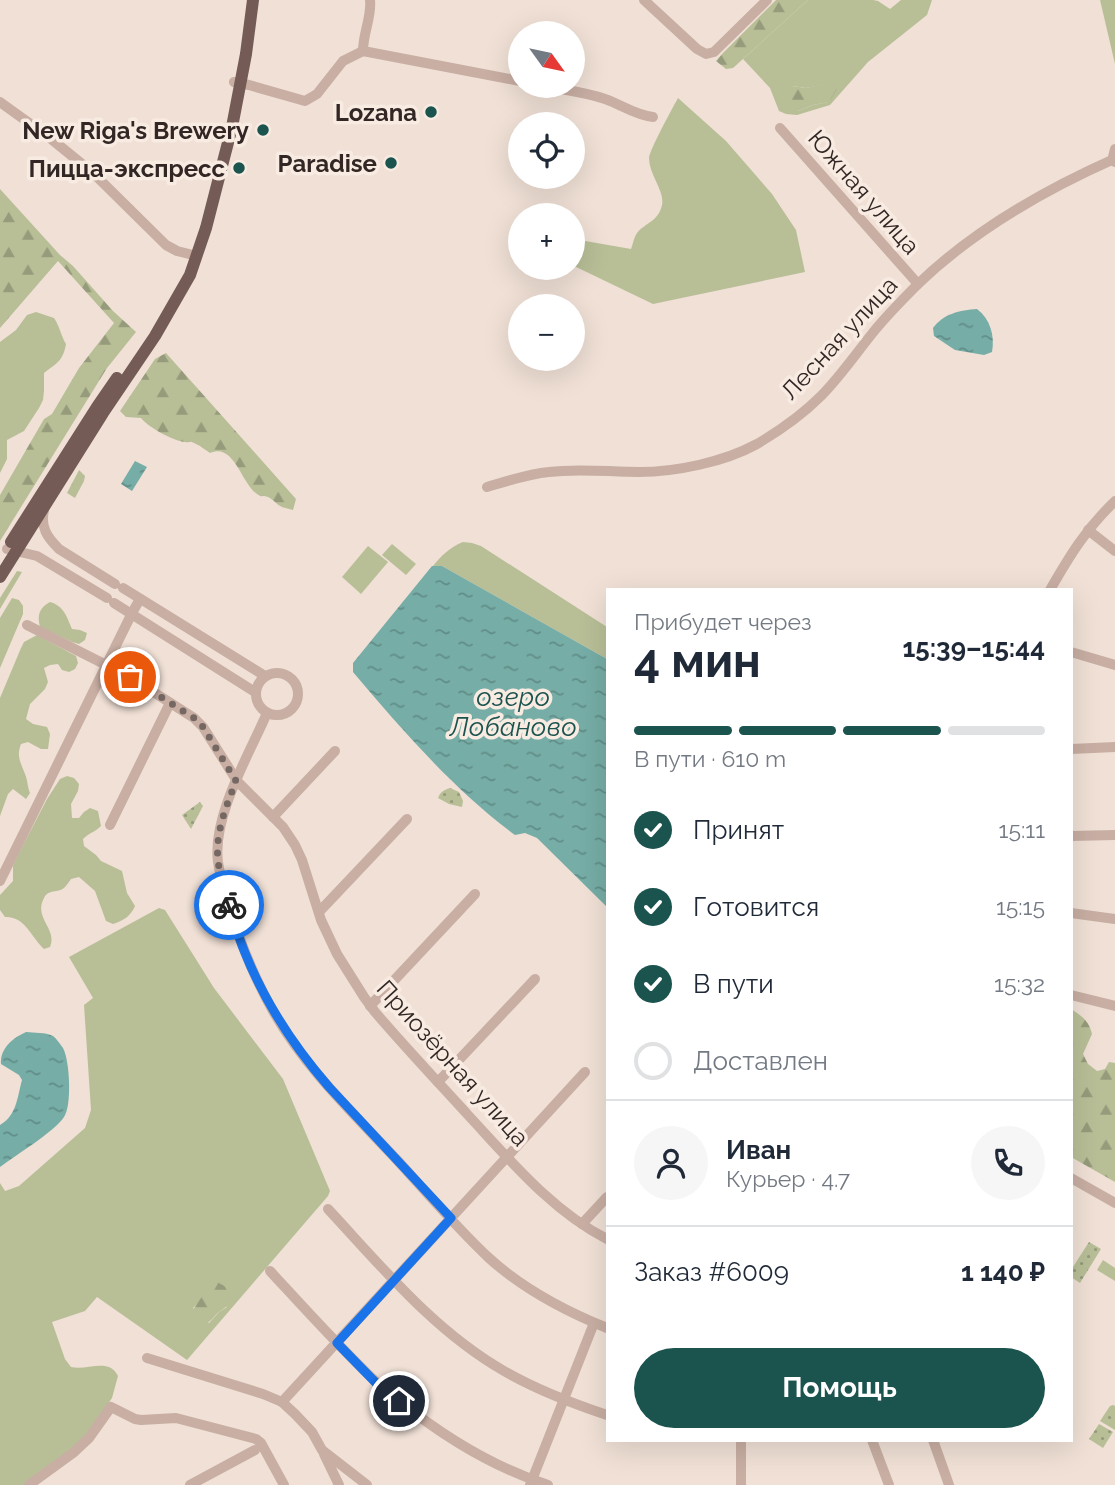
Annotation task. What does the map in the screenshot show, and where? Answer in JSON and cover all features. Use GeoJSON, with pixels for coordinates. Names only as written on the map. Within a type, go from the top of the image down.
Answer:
{"type":"FeatureCollection","features":[{"type":"Feature","properties":{"kind":"main road"},"geometry":{"type":"LineString","coordinates":[[238,83],[246,0]]}},
{"type":"Feature","properties":{"kind":"main road"},"geometry":{"type":"LineString","coordinates":[[7,554],[45,503],[181,292],[214,199],[253,0]]}},
{"type":"Feature","properties":{"kind":"main road"},"geometry":{"type":"LineString","coordinates":[[0,577],[7,554],[96,407],[164,310],[194,255]]}},
{"type":"Feature","properties":{"kind":"street"},"geometry":{"type":"LineString","coordinates":[[363,51],[370,0]]}},
{"type":"Feature","properties":{"kind":"street"},"geometry":{"type":"LineString","coordinates":[[644,0],[697,49],[706,54],[714,52],[767,0]]}},
{"type":"Feature","properties":{"kind":"street"},"geometry":{"type":"LineString","coordinates":[[238,83],[305,102],[317,94],[343,61],[363,51],[508,79]]}},
{"type":"Feature","properties":{"kind":"street"},"geometry":{"type":"LineString","coordinates":[[585,94],[639,115],[653,117]]}},
{"type":"Feature","properties":{"kind":"street"},"geometry":{"type":"LineString","coordinates":[[0,102],[93,173],[166,245],[194,255]]}},
{"type":"Feature","properties":{"kind":"street","name":"Южная улица"},"geometry":{"type":"LineString","coordinates":[[780,128],[918,284]]}},
{"type":"Feature","properties":{"kind":"street","name":"Лесная улица"},"geometry":{"type":"LineString","coordinates":[[487,488],[548,472],[666,471],[718,460],[756,444],[797,417],[821,397],[873,332],[918,284],[965,243],[1020,206],[1115,157]]}},
{"type":"Feature","properties":{"kind":"street"},"geometry":{"type":"LineString","coordinates":[[1051,588],[1071,552],[1115,501]]}},
{"type":"Feature","properties":{"kind":"street"},"geometry":{"type":"LineString","coordinates":[[45,503],[43,526],[46,535],[59,549],[265,676]]}},
{"type":"Feature","properties":{"kind":"street"},"geometry":{"type":"LineString","coordinates":[[1088,530],[1115,551]]}},
{"type":"Feature","properties":{"kind":"street"},"geometry":{"type":"LineString","coordinates":[[7,554],[37,556],[255,692]]}},
{"type":"Feature","properties":{"kind":"street"},"geometry":{"type":"LineString","coordinates":[[0,881],[140,599]]}},
{"type":"Feature","properties":{"kind":"street","name":"Приозёрная улица"},"geometry":{"type":"LineString","coordinates":[[27,625],[130,677],[194,718],[203,727],[236,781],[284,827],[295,845],[337,954],[370,1006],[544,1194],[582,1224],[606,1238]]}},
{"type":"Feature","properties":{"kind":"street"},"geometry":{"type":"LineString","coordinates":[[1073,653],[1115,665]]}},
{"type":"Feature","properties":{"kind":"street"},"geometry":{"type":"LineString","coordinates":[[274,673],[286,675],[296,685],[298,696],[295,705],[287,712],[277,715],[267,713],[260,707],[255,692],[258,683],[265,676],[274,673]]}},
{"type":"Feature","properties":{"kind":"street"},"geometry":{"type":"LineString","coordinates":[[110,825],[170,703]]}},
{"type":"Feature","properties":{"kind":"street"},"geometry":{"type":"LineString","coordinates":[[267,713],[225,810],[219,833],[218,861],[233,919],[268,1002],[310,1065],[491,1259],[553,1303],[606,1328]]}},
{"type":"Feature","properties":{"kind":"street"},"geometry":{"type":"LineString","coordinates":[[1073,749],[1115,747]]}},
{"type":"Feature","properties":{"kind":"street"},"geometry":{"type":"LineString","coordinates":[[274,817],[335,751]]}},
{"type":"Feature","properties":{"kind":"street"},"geometry":{"type":"LineString","coordinates":[[319,912],[407,820]]}},
{"type":"Feature","properties":{"kind":"street"},"geometry":{"type":"LineString","coordinates":[[1073,836],[1115,835]]}},
{"type":"Feature","properties":{"kind":"street"},"geometry":{"type":"LineString","coordinates":[[370,1006],[475,894]]}},
{"type":"Feature","properties":{"kind":"street"},"geometry":{"type":"LineString","coordinates":[[1073,913],[1115,919]]}},
{"type":"Feature","properties":{"kind":"street"},"geometry":{"type":"LineString","coordinates":[[438,1082],[535,979]]}},
{"type":"Feature","properties":{"kind":"street"},"geometry":{"type":"LineString","coordinates":[[1073,996],[1115,1006]]}},
{"type":"Feature","properties":{"kind":"street"},"geometry":{"type":"LineString","coordinates":[[282,1402],[585,1072]]}},
{"type":"Feature","properties":{"kind":"street"},"geometry":{"type":"LineString","coordinates":[[1073,1179],[1115,1203]]}},
{"type":"Feature","properties":{"kind":"street"},"geometry":{"type":"LineString","coordinates":[[582,1224],[606,1198]]}},
{"type":"Feature","properties":{"kind":"street"},"geometry":{"type":"LineString","coordinates":[[328,1209],[394,1281],[462,1343],[501,1370],[529,1385],[564,1401],[606,1415]]}},
{"type":"Feature","properties":{"kind":"street"},"geometry":{"type":"LineString","coordinates":[[270,1271],[379,1386],[419,1417],[457,1442],[531,1482],[548,1485]]}},
{"type":"Feature","properties":{"kind":"street"},"geometry":{"type":"LineString","coordinates":[[531,1482],[594,1322]]}},
{"type":"Feature","properties":{"kind":"street"},"geometry":{"type":"LineString","coordinates":[[147,1358],[282,1402],[312,1432],[339,1485]]}},
{"type":"Feature","properties":{"kind":"street"},"geometry":{"type":"LineString","coordinates":[[29,1485],[89,1438],[111,1407],[135,1419],[176,1418],[256,1439],[285,1485]]}},
{"type":"Feature","properties":{"kind":"street"},"geometry":{"type":"LineString","coordinates":[[741,1442],[741,1485]]}},
{"type":"Feature","properties":{"kind":"street"},"geometry":{"type":"LineString","coordinates":[[874,1442],[889,1485]]}},
{"type":"Feature","properties":{"kind":"street"},"geometry":{"type":"LineString","coordinates":[[934,1442],[949,1485]]}},
{"type":"Feature","properties":{"kind":"street"},"geometry":{"type":"LineString","coordinates":[[190,1485],[255,1450]]}},
{"type":"Feature","properties":{"kind":"street"},"geometry":{"type":"LineString","coordinates":[[322,1450],[367,1485]]}},
{"type":"Feature","properties":{"kind":"green space"},"geometry":{"type":"Polygon","coordinates":[[[776,0],[808,0],[733,68],[726,69],[716,61],[723,53],[776,0]]]}},
{"type":"Feature","properties":{"kind":"green space"},"geometry":{"type":"Polygon","coordinates":[[[808,0],[873,0],[890,9],[901,0],[932,0],[927,15],[868,62],[830,105],[797,115],[779,111],[770,88],[743,59],[808,0]],[[833,83],[806,88],[792,86],[798,111],[828,102],[833,83]]]}},
{"type":"Feature","properties":{"kind":"green space"},"geometry":{"type":"Polygon","coordinates":[[[1100,0],[1115,0],[1115,64],[1100,0]]]}},
{"type":"Feature","properties":{"kind":"green space"},"geometry":{"type":"Polygon","coordinates":[[[833,82],[837,89],[829,102],[798,111],[784,109],[777,95],[792,86],[806,88],[833,82]]]}},
{"type":"Feature","properties":{"kind":"green space"},"geometry":{"type":"Polygon","coordinates":[[[678,98],[726,141],[772,194],[796,230],[805,272],[653,304],[585,271],[585,241],[631,249],[640,229],[658,215],[662,200],[649,158],[678,98]]]}},
{"type":"Feature","properties":{"kind":"green space"},"geometry":{"type":"Polygon","coordinates":[[[0,189],[113,311],[136,332],[107,368],[0,541],[0,495],[44,419],[52,414],[79,368],[114,323],[58,261],[0,328],[0,189]]]}},
{"type":"Feature","properties":{"kind":"green space"},"geometry":{"type":"Polygon","coordinates":[[[36,312],[54,318],[66,344],[65,350],[59,361],[44,373],[43,400],[39,408],[24,431],[7,440],[7,459],[0,473],[0,342],[16,330],[27,315],[36,312]]]}},
{"type":"Feature","properties":{"kind":"green space"},"geometry":{"type":"Polygon","coordinates":[[[166,353],[296,499],[293,510],[280,506],[251,489],[225,453],[210,453],[192,442],[174,439],[141,418],[126,417],[120,411],[155,359],[166,353]]]}},
{"type":"Feature","properties":{"kind":"green space"},"geometry":{"type":"Polygon","coordinates":[[[79,470],[85,476],[75,498],[67,493],[79,470]]]}},
{"type":"Feature","properties":{"kind":"green space"},"geometry":{"type":"Polygon","coordinates":[[[463,542],[481,546],[606,626],[606,658],[442,566],[433,566],[454,546],[463,542]]]}},
{"type":"Feature","properties":{"kind":"green space"},"geometry":{"type":"Polygon","coordinates":[[[392,544],[416,564],[406,575],[382,555],[392,544]]]}},
{"type":"Feature","properties":{"kind":"green space"},"geometry":{"type":"Polygon","coordinates":[[[368,546],[388,562],[361,594],[342,577],[368,546]]]}},
{"type":"Feature","properties":{"kind":"green space"},"geometry":{"type":"Polygon","coordinates":[[[17,571],[22,572],[0,609],[0,598],[17,571]]]}},
{"type":"Feature","properties":{"kind":"green space"},"geometry":{"type":"Polygon","coordinates":[[[12,598],[19,600],[23,606],[23,614],[0,668],[0,618],[12,598]]]}},
{"type":"Feature","properties":{"kind":"green space"},"geometry":{"type":"Polygon","coordinates":[[[50,602],[62,609],[72,629],[87,633],[85,640],[79,644],[72,642],[40,627],[40,612],[50,602]]]}},
{"type":"Feature","properties":{"kind":"green space"},"geometry":{"type":"Polygon","coordinates":[[[37,635],[76,656],[78,663],[75,669],[69,672],[62,670],[58,664],[44,668],[48,682],[45,689],[30,704],[26,719],[33,724],[47,727],[50,734],[48,749],[41,749],[28,742],[21,744],[20,760],[30,793],[26,799],[13,789],[8,794],[0,816],[0,698],[24,642],[37,635]]]}},
{"type":"Feature","properties":{"kind":"green space"},"geometry":{"type":"Polygon","coordinates":[[[67,776],[74,778],[79,784],[71,804],[72,818],[79,818],[90,808],[98,811],[101,826],[83,839],[84,846],[101,861],[122,871],[127,893],[135,906],[126,918],[113,924],[106,921],[95,891],[79,877],[71,879],[64,888],[48,893],[41,905],[52,941],[50,947],[44,949],[23,924],[5,917],[0,910],[0,895],[13,881],[13,866],[47,799],[60,779],[67,776]]]}},
{"type":"Feature","properties":{"kind":"green space"},"geometry":{"type":"Polygon","coordinates":[[[450,788],[459,792],[463,801],[462,807],[438,798],[450,788]]]}},
{"type":"Feature","properties":{"kind":"green space"},"geometry":{"type":"Polygon","coordinates":[[[200,802],[203,806],[191,829],[182,815],[200,802]]]}},
{"type":"Feature","properties":{"kind":"green space"},"geometry":{"type":"Polygon","coordinates":[[[159,908],[165,910],[214,988],[283,1079],[330,1191],[187,1360],[97,1297],[85,1311],[52,1322],[65,1359],[71,1367],[103,1366],[114,1370],[118,1376],[112,1398],[91,1429],[76,1445],[27,1485],[0,1485],[0,1183],[5,1191],[19,1186],[85,1128],[91,1110],[84,1005],[93,998],[69,957],[159,908]],[[204,1297],[193,1308],[209,1323],[227,1307],[204,1297]]]}},
{"type":"Feature","properties":{"kind":"green space"},"geometry":{"type":"Polygon","coordinates":[[[1073,1010],[1091,1029],[1092,1034],[1083,1054],[1088,1064],[1097,1071],[1105,1069],[1109,1062],[1115,1063],[1115,1182],[1073,1158],[1073,1010]]]}},
{"type":"Feature","properties":{"kind":"green space"},"geometry":{"type":"Polygon","coordinates":[[[1089,1242],[1101,1249],[1080,1283],[1073,1278],[1073,1267],[1089,1242]]]}},
{"type":"Feature","properties":{"kind":"green space"},"geometry":{"type":"Polygon","coordinates":[[[1103,1260],[1115,1268],[1115,1281],[1097,1270],[1103,1260]]]}},
{"type":"Feature","properties":{"kind":"green space"},"geometry":{"type":"Polygon","coordinates":[[[217,1282],[230,1289],[234,1293],[233,1297],[229,1304],[205,1324],[192,1313],[203,1296],[217,1282]]]}},
{"type":"Feature","properties":{"kind":"green space"},"geometry":{"type":"Polygon","coordinates":[[[1113,1405],[1115,1406],[1115,1430],[1100,1421],[1113,1405]]]}},
{"type":"Feature","properties":{"kind":"green space"},"geometry":{"type":"Polygon","coordinates":[[[1099,1424],[1113,1432],[1103,1448],[1089,1439],[1099,1424]]]}},
{"type":"Feature","properties":{"kind":"water"},"geometry":{"type":"Polygon","coordinates":[[[977,309],[990,328],[992,352],[984,355],[955,350],[934,336],[933,328],[942,319],[958,312],[977,309]]]}},
{"type":"Feature","properties":{"kind":"water"},"geometry":{"type":"Polygon","coordinates":[[[135,461],[147,467],[132,491],[121,484],[135,461]]]}},
{"type":"Feature","properties":{"kind":"water","name":"озеро Лобаново"},"geometry":{"type":"Polygon","coordinates":[[[432,566],[442,566],[606,658],[606,906],[537,838],[525,833],[515,835],[450,779],[353,672],[353,663],[432,566]]]}},
{"type":"Feature","properties":{"kind":"water"},"geometry":{"type":"Polygon","coordinates":[[[26,1032],[53,1036],[63,1048],[69,1073],[67,1111],[59,1123],[44,1136],[0,1167],[0,1125],[13,1111],[22,1080],[19,1075],[1,1064],[1,1058],[8,1044],[26,1032]]]}},
{"type":"Feature","properties":{"kind":"way so far"},"geometry":{"type":"LineString","coordinates":[[130,677],[194,718],[203,727],[236,781],[219,833],[218,861],[229,905]]}},
{"type":"Feature","properties":{"kind":"place","name":"Lozana"},"geometry":{"type":"Point","coordinates":[431,112]}},
{"type":"Feature","properties":{"kind":"place","name":"New Riga's Brewery"},"geometry":{"type":"Point","coordinates":[263,130]}},
{"type":"Feature","properties":{"kind":"place","name":"Paradise"},"geometry":{"type":"Point","coordinates":[391,163]}},
{"type":"Feature","properties":{"kind":"place","name":"Пицца-экспресс"},"geometry":{"type":"Point","coordinates":[239,168]}},
{"type":"Feature","properties":{"kind":"route"},"geometry":{"type":"LineString","coordinates":[[229,905],[249,962],[273,1011],[292,1041],[329,1087],[451,1218],[337,1343],[379,1386],[399,1401]]}}]}
